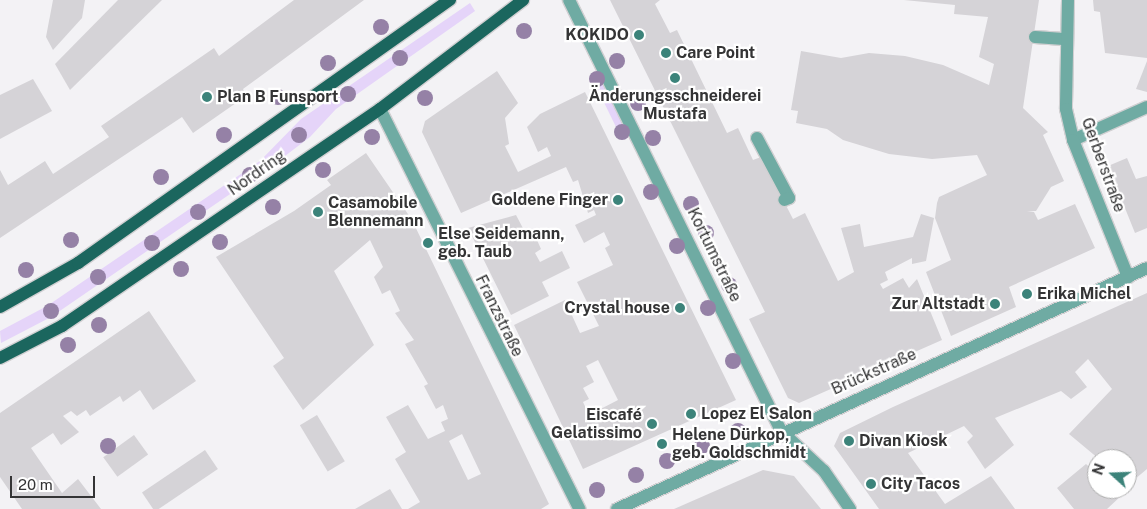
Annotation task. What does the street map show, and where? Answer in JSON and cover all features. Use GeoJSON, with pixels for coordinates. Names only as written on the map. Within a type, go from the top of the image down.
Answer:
{"type":"FeatureCollection","features":[{"type":"Feature","properties":{"kind":"main road","name":"Nordring"},"geometry":{"type":"LineString","coordinates":[[0,307],[78,262],[450,0]]}},
{"type":"Feature","properties":{"kind":"main road","name":"Nordring"},"geometry":{"type":"LineString","coordinates":[[0,358],[62,326],[380,109],[523,0]]}},
{"type":"Feature","properties":{"kind":"street","name":"Kortumstraße"},"geometry":{"type":"LineString","coordinates":[[569,0],[782,432],[824,471],[850,509]]}},
{"type":"Feature","properties":{"kind":"street","name":"Gerberstraße"},"geometry":{"type":"LineString","coordinates":[[1068,0],[1066,109],[1073,140],[1128,277]]}},
{"type":"Feature","properties":{"kind":"street"},"geometry":{"type":"LineString","coordinates":[[1035,37],[1067,39]]}},
{"type":"Feature","properties":{"kind":"street"},"geometry":{"type":"LineString","coordinates":[[1073,140],[1147,107]]}},
{"type":"Feature","properties":{"kind":"street","name":"Franzstraße"},"geometry":{"type":"LineString","coordinates":[[380,109],[579,509]]}},
{"type":"Feature","properties":{"kind":"street"},"geometry":{"type":"LineString","coordinates":[[757,138],[789,198],[784,200]]}},
{"type":"Feature","properties":{"kind":"street","name":"Brückstraße"},"geometry":{"type":"LineString","coordinates":[[617,509],[782,432],[1147,268]]}},
{"type":"Feature","properties":{"kind":"shaded area"},"geometry":{"type":"Polygon","coordinates":[[[470,3],[475,11],[336,109],[310,137],[281,159],[51,317],[1,343],[0,331],[47,306],[260,161],[301,119],[470,3]]]}},
{"type":"Feature","properties":{"kind":"shaded area"},"geometry":{"type":"Polygon","coordinates":[[[602,80],[624,125],[617,128],[595,84],[602,80]]]}},
{"type":"Feature","properties":{"kind":"building"},"geometry":{"type":"Polygon","coordinates":[[[53,0],[85,0],[82,18],[53,50],[46,37],[53,0]]]}},
{"type":"Feature","properties":{"kind":"building"},"geometry":{"type":"Polygon","coordinates":[[[118,0],[162,0],[70,90],[55,64],[118,0]]]}},
{"type":"Feature","properties":{"kind":"building"},"geometry":{"type":"Polygon","coordinates":[[[294,0],[364,0],[243,89],[246,96],[193,133],[182,117],[0,238],[0,170],[8,185],[45,161],[53,174],[109,137],[101,126],[214,48],[219,56],[294,0]]]}},
{"type":"Feature","properties":{"kind":"building"},"geometry":{"type":"Polygon","coordinates":[[[610,0],[660,0],[655,4],[670,33],[677,30],[727,133],[738,128],[753,160],[761,157],[793,219],[805,213],[838,281],[854,272],[841,228],[860,224],[864,247],[913,237],[921,214],[934,218],[926,261],[912,264],[912,258],[885,272],[888,280],[880,284],[883,289],[903,278],[909,288],[917,279],[942,340],[799,403],[788,398],[749,319],[765,312],[610,0]]]}},
{"type":"Feature","properties":{"kind":"building"},"geometry":{"type":"Polygon","coordinates":[[[904,0],[1039,0],[1023,108],[1048,132],[1043,135],[1064,181],[1051,187],[1036,211],[1027,211],[1034,212],[1038,220],[1075,204],[1095,248],[1009,287],[1016,307],[951,336],[926,272],[951,260],[935,218],[937,203],[939,197],[987,175],[977,155],[932,159],[889,154],[843,140],[827,129],[796,123],[798,111],[791,110],[801,51],[841,58],[869,53],[905,56],[943,65],[989,85],[994,64],[979,57],[988,17],[954,14],[955,5],[904,0]]]}},
{"type":"Feature","properties":{"kind":"building"},"geometry":{"type":"Polygon","coordinates":[[[1093,0],[1147,0],[1147,58],[1105,53],[1100,12],[1094,11],[1093,0]]]}},
{"type":"Feature","properties":{"kind":"building"},"geometry":{"type":"Polygon","coordinates":[[[1147,61],[1147,92],[1136,89],[1147,61]]]}},
{"type":"Feature","properties":{"kind":"building"},"geometry":{"type":"Polygon","coordinates":[[[497,71],[518,103],[505,118],[509,144],[505,146],[518,172],[551,156],[547,147],[538,152],[527,127],[540,114],[585,92],[736,400],[583,469],[514,325],[565,300],[580,333],[599,326],[577,282],[613,265],[605,248],[610,245],[604,232],[584,243],[575,225],[596,215],[594,210],[588,213],[578,180],[573,182],[566,167],[461,213],[422,132],[425,121],[497,71]],[[598,360],[586,366],[594,382],[583,388],[589,399],[583,402],[589,415],[618,400],[598,360]]]}},
{"type":"Feature","properties":{"kind":"building"},"geometry":{"type":"Polygon","coordinates":[[[33,79],[52,111],[0,139],[0,95],[33,79]]]}},
{"type":"Feature","properties":{"kind":"building"},"geometry":{"type":"Polygon","coordinates":[[[366,153],[412,220],[549,504],[541,509],[408,509],[420,502],[395,459],[406,452],[386,417],[408,405],[428,439],[445,431],[441,422],[448,419],[443,405],[436,409],[424,386],[428,384],[405,344],[414,340],[395,313],[400,311],[390,290],[382,294],[374,277],[383,267],[370,240],[334,271],[374,345],[303,410],[273,366],[284,358],[216,257],[294,211],[331,185],[327,180],[366,153]],[[462,434],[449,441],[468,480],[481,474],[462,434]]]}},
{"type":"Feature","properties":{"kind":"building"},"geometry":{"type":"Polygon","coordinates":[[[1127,158],[1136,179],[1147,176],[1147,228],[1135,233],[1108,166],[1127,158]]]}},
{"type":"Feature","properties":{"kind":"building"},"geometry":{"type":"Polygon","coordinates":[[[516,215],[526,234],[533,231],[541,249],[535,253],[540,262],[562,251],[570,268],[542,282],[549,296],[511,315],[468,228],[516,215]]]}},
{"type":"Feature","properties":{"kind":"building"},"geometry":{"type":"Polygon","coordinates":[[[1147,293],[1147,469],[1137,477],[1137,449],[1087,449],[1069,434],[1112,389],[1088,359],[1075,372],[1087,387],[1071,399],[1061,391],[995,418],[1014,445],[985,469],[967,442],[973,436],[964,426],[908,453],[945,504],[991,476],[1015,509],[879,509],[834,446],[840,433],[893,407],[1147,293]]]}},
{"type":"Feature","properties":{"kind":"building"},"geometry":{"type":"Polygon","coordinates":[[[149,311],[196,381],[153,410],[140,390],[123,402],[120,396],[90,416],[86,410],[77,416],[71,411],[63,416],[79,432],[61,445],[53,433],[31,448],[62,493],[78,479],[101,509],[22,509],[0,477],[0,413],[149,311]]]}},
{"type":"Feature","properties":{"kind":"building"},"geometry":{"type":"Polygon","coordinates":[[[317,415],[345,461],[328,472],[300,425],[317,415]]]}},
{"type":"Feature","properties":{"kind":"building"},"geometry":{"type":"Polygon","coordinates":[[[134,435],[148,454],[117,477],[103,457],[134,435]]]}},
{"type":"Feature","properties":{"kind":"building"},"geometry":{"type":"Polygon","coordinates":[[[205,450],[218,469],[159,509],[153,509],[142,492],[205,450]]]}},
{"type":"Feature","properties":{"kind":"building"},"geometry":{"type":"Polygon","coordinates":[[[1086,464],[1087,499],[1118,499],[1107,509],[1074,509],[1057,488],[1086,464]]]}},
{"type":"Feature","properties":{"kind":"building"},"geometry":{"type":"Polygon","coordinates":[[[763,470],[794,476],[821,509],[674,509],[763,470]]]}},
{"type":"Feature","properties":{"kind":"building"},"geometry":{"type":"Polygon","coordinates":[[[390,489],[402,509],[355,509],[390,489]]]}},
{"type":"Feature","properties":{"kind":"place","name":"KOKIDO"},"geometry":{"type":"Point","coordinates":[639,35]}},
{"type":"Feature","properties":{"kind":"place","name":"Care Point"},"geometry":{"type":"Point","coordinates":[666,53]}},
{"type":"Feature","properties":{"kind":"place","name":"Änderungsschneiderei Mustafa"},"geometry":{"type":"Point","coordinates":[675,78]}},
{"type":"Feature","properties":{"kind":"place","name":"Plan B Funsport"},"geometry":{"type":"Point","coordinates":[207,97]}},
{"type":"Feature","properties":{"kind":"place","name":"Goldene Finger"},"geometry":{"type":"Point","coordinates":[618,200]}},
{"type":"Feature","properties":{"kind":"place","name":"Casamobile Blennemann"},"geometry":{"type":"Point","coordinates":[318,212]}},
{"type":"Feature","properties":{"kind":"place","name":"Else Seidemann, geb. Taub"},"geometry":{"type":"Point","coordinates":[428,243]}},
{"type":"Feature","properties":{"kind":"place","name":"Erika Michel"},"geometry":{"type":"Point","coordinates":[1027,294]}},
{"type":"Feature","properties":{"kind":"place","name":"Zur Altstadt"},"geometry":{"type":"Point","coordinates":[995,304]}},
{"type":"Feature","properties":{"kind":"place","name":"Crystal house"},"geometry":{"type":"Point","coordinates":[680,308]}},
{"type":"Feature","properties":{"kind":"place","name":"Lopez El Salon"},"geometry":{"type":"Point","coordinates":[691,414]}},
{"type":"Feature","properties":{"kind":"place","name":"Eiscafé Gelatissimo"},"geometry":{"type":"Point","coordinates":[652,424]}},
{"type":"Feature","properties":{"kind":"place","name":"Divan Kiosk"},"geometry":{"type":"Point","coordinates":[849,441]}},
{"type":"Feature","properties":{"kind":"place","name":"Helene Dürkop, geb. Goldschmidt"},"geometry":{"type":"Point","coordinates":[662,444]}},
{"type":"Feature","properties":{"kind":"place","name":"City Tacos"},"geometry":{"type":"Point","coordinates":[871,484]}}]}
